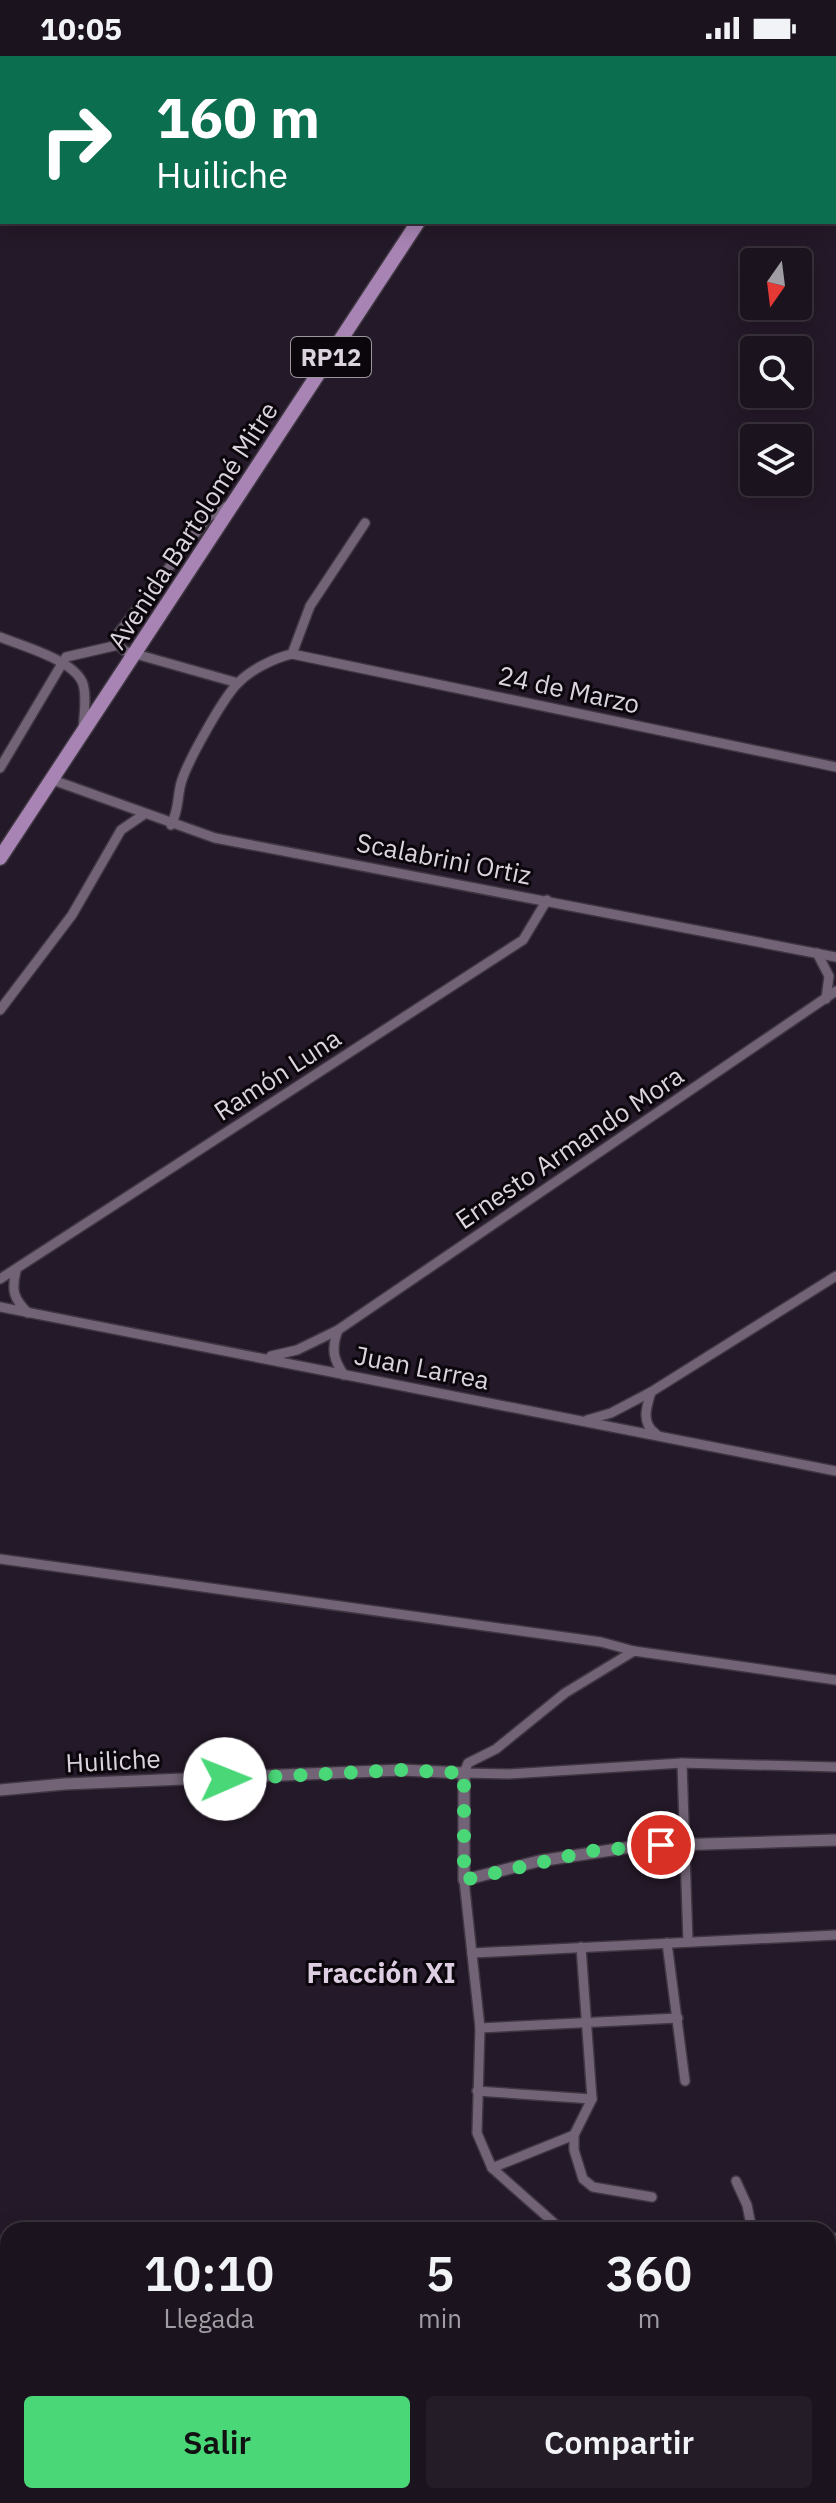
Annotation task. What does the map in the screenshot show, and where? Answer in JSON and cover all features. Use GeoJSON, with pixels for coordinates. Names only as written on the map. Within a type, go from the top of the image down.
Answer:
{"type":"FeatureCollection","features":[{"type":"Feature","properties":{"kind":"main road","name":"Avenida Bartolomé Mitre"},"geometry":{"type":"LineString","coordinates":[[1,857],[417,224]]}},
{"type":"Feature","properties":{"kind":"street"},"geometry":{"type":"LineString","coordinates":[[118,645],[117,635],[121,626],[208,517],[215,510],[235,503]]}},
{"type":"Feature","properties":{"kind":"street"},"geometry":{"type":"LineString","coordinates":[[171,825],[180,809],[180,785],[189,764],[238,683],[277,657],[292,654],[310,606],[365,523]]}},
{"type":"Feature","properties":{"kind":"street"},"geometry":{"type":"LineString","coordinates":[[0,637],[62,663],[83,683],[82,733]]}},
{"type":"Feature","properties":{"kind":"street"},"geometry":{"type":"LineString","coordinates":[[0,768],[62,663],[74,653],[118,645],[137,654],[238,683]]}},
{"type":"Feature","properties":{"kind":"street","name":"24 de Marzo"},"geometry":{"type":"LineString","coordinates":[[292,654],[836,767]]}},
{"type":"Feature","properties":{"kind":"street","name":"Scalabrini Ortiz"},"geometry":{"type":"LineString","coordinates":[[50,779],[143,815],[215,838],[836,957]]}},
{"type":"Feature","properties":{"kind":"street"},"geometry":{"type":"LineString","coordinates":[[0,1010],[72,915],[121,830],[143,815]]}},
{"type":"Feature","properties":{"kind":"street","name":"Ramón Luna"},"geometry":{"type":"LineString","coordinates":[[0,1279],[523,940],[547,900]]}},
{"type":"Feature","properties":{"kind":"street"},"geometry":{"type":"LineString","coordinates":[[817,953],[829,976],[826,999]]}},
{"type":"Feature","properties":{"kind":"street","name":"Ernesto Armando Mora"},"geometry":{"type":"LineString","coordinates":[[256,1357],[288,1353],[338,1330],[836,991]]}},
{"type":"Feature","properties":{"kind":"street"},"geometry":{"type":"LineString","coordinates":[[16,1271],[12,1287],[15,1300],[28,1313]]}},
{"type":"Feature","properties":{"kind":"street"},"geometry":{"type":"LineString","coordinates":[[582,1421],[611,1413],[651,1392],[836,1276]]}},
{"type":"Feature","properties":{"kind":"street","name":"Juan Larrea"},"geometry":{"type":"LineString","coordinates":[[0,1307],[836,1471]]}},
{"type":"Feature","properties":{"kind":"street"},"geometry":{"type":"LineString","coordinates":[[338,1330],[333,1344],[334,1360],[344,1375]]}},
{"type":"Feature","properties":{"kind":"street"},"geometry":{"type":"LineString","coordinates":[[651,1392],[645,1417],[648,1428],[659,1436]]}},
{"type":"Feature","properties":{"kind":"street"},"geometry":{"type":"LineString","coordinates":[[0,1559],[601,1642],[634,1651],[836,1680]]}},
{"type":"Feature","properties":{"kind":"street"},"geometry":{"type":"LineString","coordinates":[[553,2222],[492,2168],[477,2133],[480,2028],[464,1880],[464,1773],[468,1763],[496,1749],[565,1693],[634,1651]]}},
{"type":"Feature","properties":{"kind":"street"},"geometry":{"type":"LineString","coordinates":[[464,1773],[509,1774],[682,1763],[836,1767]]}},
{"type":"Feature","properties":{"kind":"street"},"geometry":{"type":"LineString","coordinates":[[682,1763],[688,1942]]}},
{"type":"Feature","properties":{"kind":"street","name":"Huiliche"},"geometry":{"type":"LineString","coordinates":[[0,1790],[117,1781],[402,1770],[464,1773]]}},
{"type":"Feature","properties":{"kind":"street"},"geometry":{"type":"LineString","coordinates":[[464,1880],[591,1851],[836,1840]]}},
{"type":"Feature","properties":{"kind":"street"},"geometry":{"type":"LineString","coordinates":[[472,1953],[836,1935]]}},
{"type":"Feature","properties":{"kind":"street"},"geometry":{"type":"LineString","coordinates":[[667,1943],[685,2081]]}},
{"type":"Feature","properties":{"kind":"street"},"geometry":{"type":"LineString","coordinates":[[581,1947],[592,2099],[574,2135],[583,2179],[608,2191],[652,2197]]}},
{"type":"Feature","properties":{"kind":"street"},"geometry":{"type":"LineString","coordinates":[[480,2028],[678,2018]]}},
{"type":"Feature","properties":{"kind":"street"},"geometry":{"type":"LineString","coordinates":[[477,2091],[592,2099]]}},
{"type":"Feature","properties":{"kind":"street"},"geometry":{"type":"LineString","coordinates":[[492,2168],[574,2135]]}},
{"type":"Feature","properties":{"kind":"street"},"geometry":{"type":"LineString","coordinates":[[736,2181],[747,2205],[750,2222]]}},
{"type":"Feature","properties":{"kind":"district","name":"Fracción XI"},"geometry":{"type":"Point","coordinates":[381,1972]}},
{"type":"Feature","properties":{"kind":"route"},"geometry":{"type":"LineString","coordinates":[[225,1779],[402,1770],[464,1773],[464,1880],[591,1851],[661,1845]]}}]}
